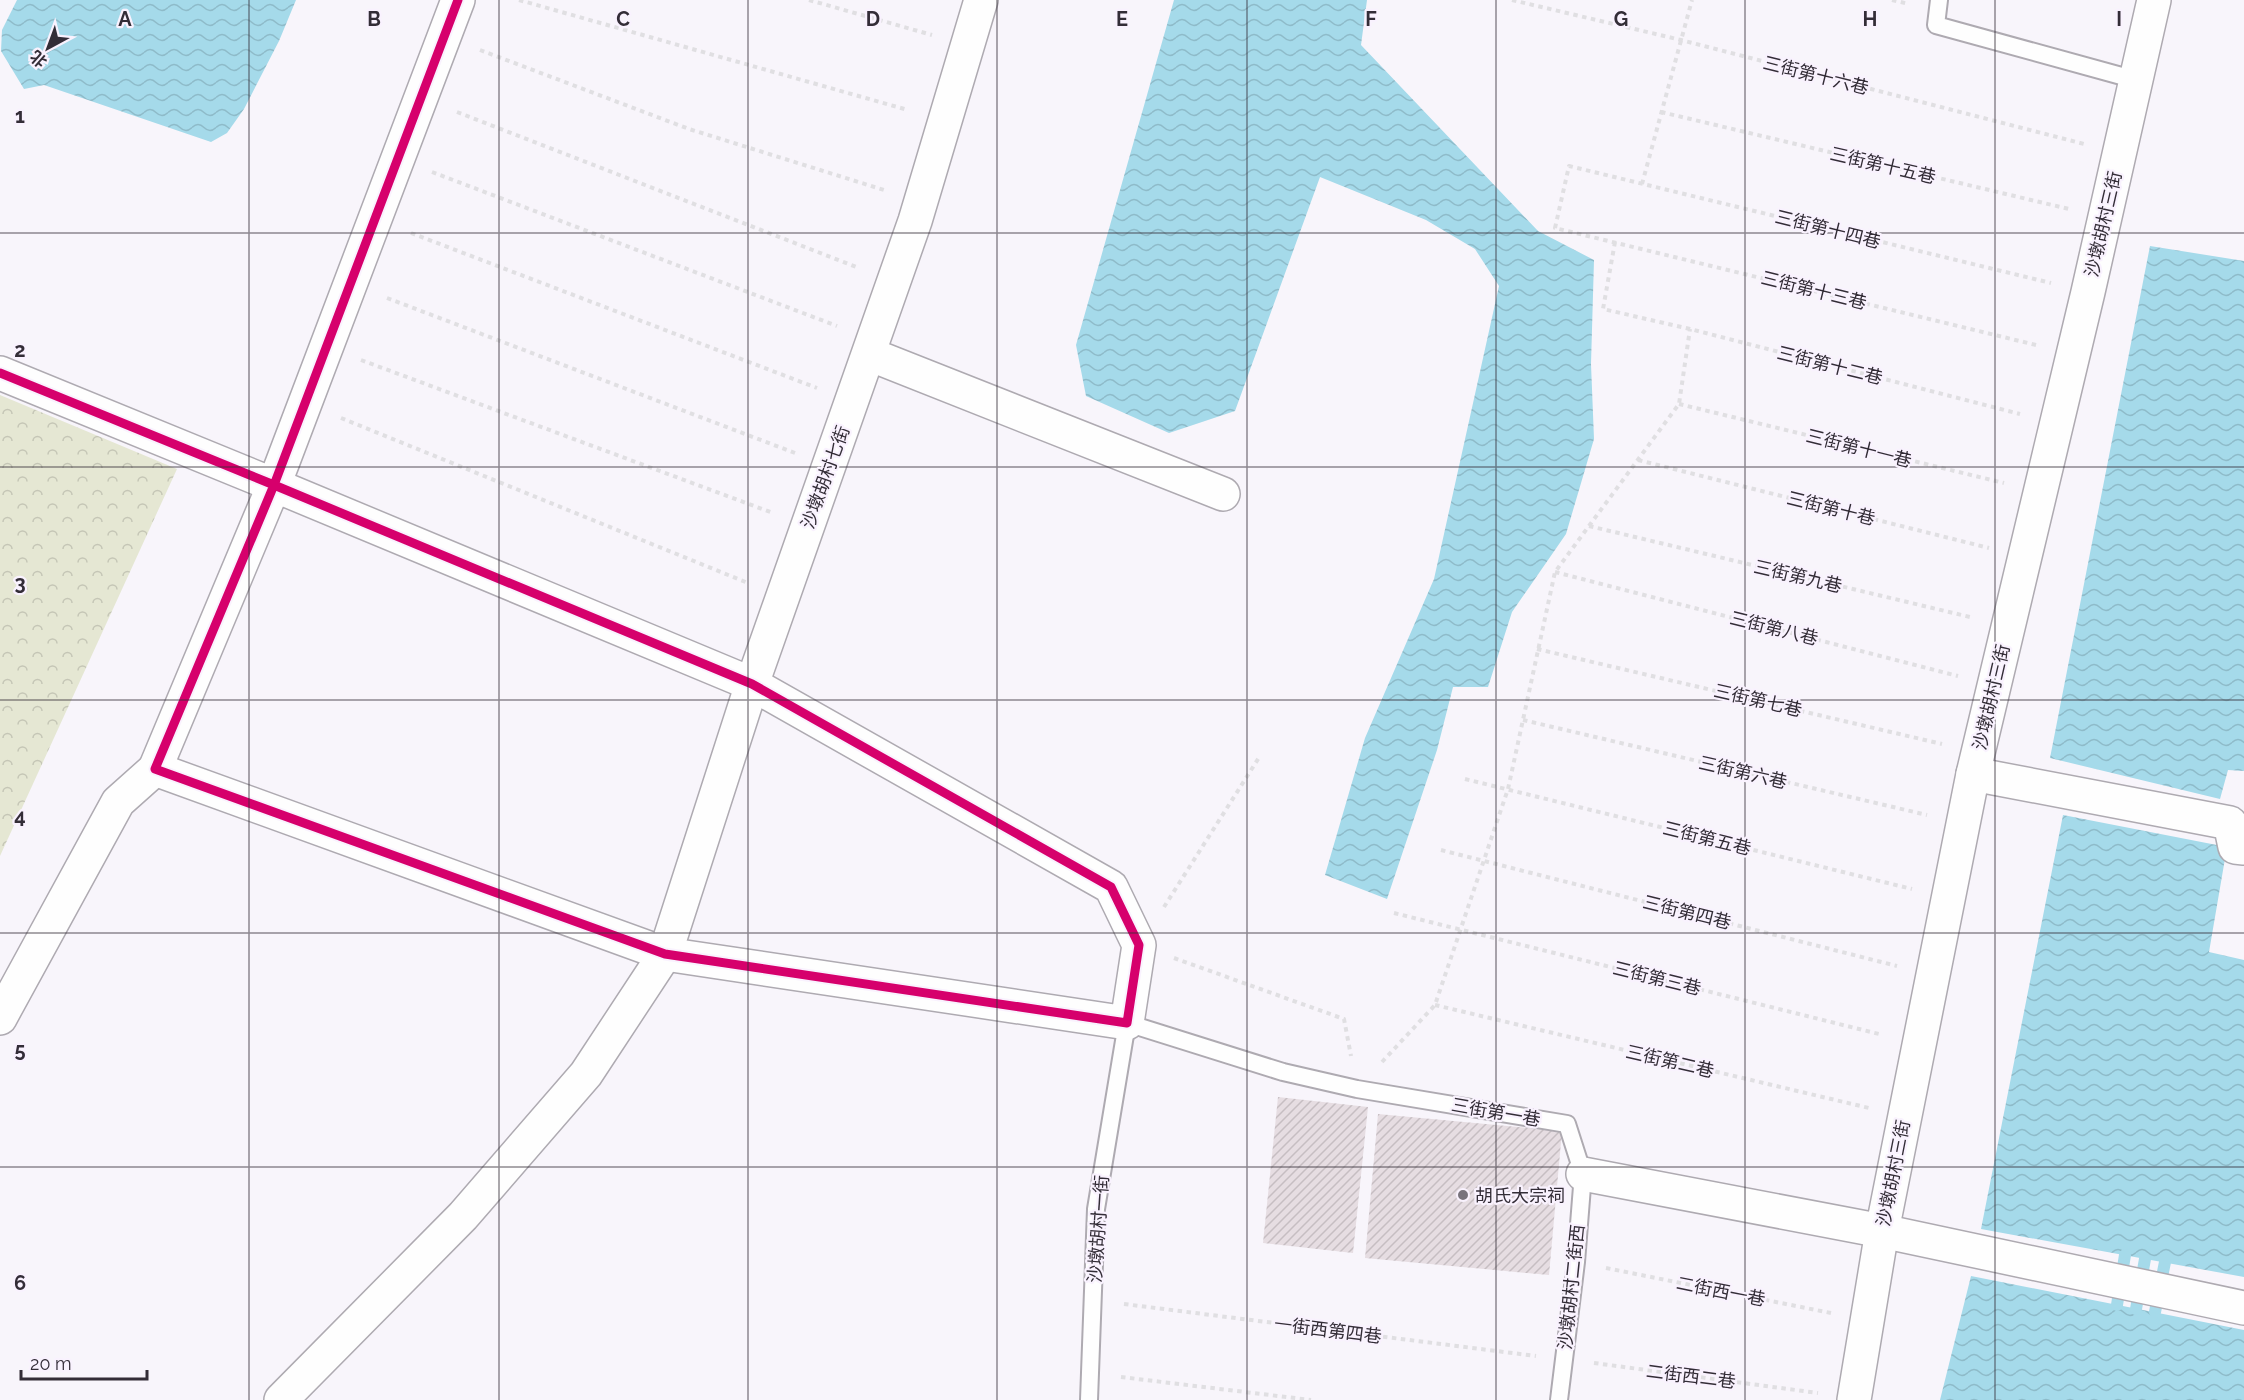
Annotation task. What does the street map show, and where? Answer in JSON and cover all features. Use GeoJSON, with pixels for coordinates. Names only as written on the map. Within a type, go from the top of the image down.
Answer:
{"type":"FeatureCollection","features":[{"type":"Feature","properties":{"kind":"street"},"geometry":{"type":"LineString","coordinates":[[0,1018],[118,802],[155,769],[274,485],[458,0]]}},
{"type":"Feature","properties":{"kind":"street","name":"沙墩胡村七街"},"geometry":{"type":"LineString","coordinates":[[281,1400],[463,1216],[586,1074],[665,954],[752,684],[921,202],[981,0]]}},
{"type":"Feature","properties":{"kind":"street","name":"沙墩胡村三街"},"geometry":{"type":"LineString","coordinates":[[1855,1399],[1882,1231],[1975,763],[2088,292],[2154,0]]}},
{"type":"Feature","properties":{"kind":"street"},"geometry":{"type":"LineString","coordinates":[[871,347],[1223,494]]}},
{"type":"Feature","properties":{"kind":"street"},"geometry":{"type":"LineString","coordinates":[[0,374],[274,485],[752,684],[1111,887],[1139,945],[1126,1023],[665,954],[155,769]]}},
{"type":"Feature","properties":{"kind":"street"},"geometry":{"type":"LineString","coordinates":[[1975,763],[2229,823],[2235,847],[2244,848]]}},
{"type":"Feature","properties":{"kind":"street"},"geometry":{"type":"LineString","coordinates":[[1583,1174],[1882,1231],[2244,1308]]}},
{"type":"Feature","properties":{"kind":"lane"},"geometry":{"type":"LineString","coordinates":[[1939,0],[1935,25],[2136,80]]}},
{"type":"Feature","properties":{"kind":"lane"},"geometry":{"type":"LineString","coordinates":[[1126,1023],[1283,1072],[1357,1089]]}},
{"type":"Feature","properties":{"kind":"lane","name":"沙墩胡村一街"},"geometry":{"type":"LineString","coordinates":[[1089,1400],[1096,1209],[1126,1023]]}},
{"type":"Feature","properties":{"kind":"lane","name":"三街第一巷"},"geometry":{"type":"LineString","coordinates":[[1357,1089],[1567,1124],[1583,1174]]}},
{"type":"Feature","properties":{"kind":"lane","name":"沙墩胡村二街西"},"geometry":{"type":"LineString","coordinates":[[1559,1400],[1583,1174]]}},
{"type":"Feature","properties":{"kind":"path"},"geometry":{"type":"LineString","coordinates":[[519,0],[945,120]]}},
{"type":"Feature","properties":{"kind":"path"},"geometry":{"type":"LineString","coordinates":[[808,0],[968,45]]}},
{"type":"Feature","properties":{"kind":"path"},"geometry":{"type":"LineString","coordinates":[[1642,184],[1692,0]]}},
{"type":"Feature","properties":{"kind":"path"},"geometry":{"type":"LineString","coordinates":[[444,37],[690,129],[921,202]]}},
{"type":"Feature","properties":{"kind":"path"},"geometry":{"type":"LineString","coordinates":[[420,98],[894,281]]}},
{"type":"Feature","properties":{"kind":"path"},"geometry":{"type":"LineString","coordinates":[[397,159],[871,347]]}},
{"type":"Feature","properties":{"kind":"path"},"geometry":{"type":"LineString","coordinates":[[374,219],[852,401]]}},
{"type":"Feature","properties":{"kind":"path"},"geometry":{"type":"LineString","coordinates":[[350,284],[829,466]]}},
{"type":"Feature","properties":{"kind":"path"},"geometry":{"type":"LineString","coordinates":[[1357,1089],[1435,1005],[1482,860],[1508,789],[1555,572],[1679,404],[1690,328]]}},
{"type":"Feature","properties":{"kind":"path"},"geometry":{"type":"LineString","coordinates":[[326,346],[808,525]]}},
{"type":"Feature","properties":{"kind":"path"},"geometry":{"type":"LineString","coordinates":[[304,404],[782,597]]}},
{"type":"Feature","properties":{"kind":"path"},"geometry":{"type":"LineString","coordinates":[[1260,756],[1139,945],[1344,1019],[1357,1089]]}},
{"type":"Feature","properties":{"kind":"path"},"geometry":{"type":"LineString","coordinates":[[1090,1374],[1311,1400]]}},
{"type":"Feature","properties":{"kind":"green space"},"geometry":{"type":"Polygon","coordinates":[[[0,395],[177,469],[0,856],[0,395]]]}},
{"type":"Feature","properties":{"kind":"water"},"geometry":{"type":"Polygon","coordinates":[[[17,0],[296,0],[279,41],[244,109],[227,133],[211,142],[44,85],[24,89],[1,51],[2,30],[17,0]]]}},
{"type":"Feature","properties":{"kind":"water"},"geometry":{"type":"Polygon","coordinates":[[[1174,0],[1367,0],[1361,45],[1538,231],[1594,260],[1591,364],[1594,439],[1566,534],[1512,612],[1488,687],[1453,687],[1437,750],[1387,899],[1325,875],[1365,738],[1434,579],[1499,286],[1475,249],[1426,220],[1320,177],[1235,411],[1169,433],[1086,396],[1076,345],[1174,0]]]}},
{"type":"Feature","properties":{"kind":"water"},"geometry":{"type":"Polygon","coordinates":[[[2150,246],[2244,261],[2244,771],[2228,770],[2220,799],[2050,758],[2150,246]]]}},
{"type":"Feature","properties":{"kind":"water"},"geometry":{"type":"Polygon","coordinates":[[[2063,815],[2227,847],[2209,952],[2244,960],[2244,1277],[1981,1229],[2063,815]]]}},
{"type":"Feature","properties":{"kind":"water"},"geometry":{"type":"Polygon","coordinates":[[[1971,1276],[2244,1330],[2244,1400],[1940,1400],[1971,1276]]]}},
{"type":"Feature","properties":{"kind":"building"},"geometry":{"type":"Polygon","coordinates":[[[1278,1097],[1368,1107],[1353,1253],[1263,1243],[1278,1097]]]}},
{"type":"Feature","properties":{"kind":"building","name":"胡氏大宗祠"},"geometry":{"type":"Polygon","coordinates":[[[1378,1114],[1562,1131],[1549,1275],[1365,1258],[1378,1114]]]}},
{"type":"Feature","properties":{"kind":"waterway"},"geometry":{"type":"LineString","coordinates":[[2117,1305],[2125,1255]]}},
{"type":"Feature","properties":{"kind":"waterway"},"geometry":{"type":"LineString","coordinates":[[2136,1309],[2145,1259]]}},
{"type":"Feature","properties":{"kind":"waterway"},"geometry":{"type":"LineString","coordinates":[[2155,1312],[2165,1262]]}},
{"type":"Feature","properties":{"kind":"cycle path"},"geometry":{"type":"LineString","coordinates":[[0,373],[274,485],[752,684],[1111,887],[1139,945],[1127,1023],[665,954],[155,769],[274,485],[458,0]]}},
{"type":"Feature","properties":{"kind":"place","name":"胡氏大宗祠"},"geometry":{"type":"Point","coordinates":[1463,1195]}}]}
